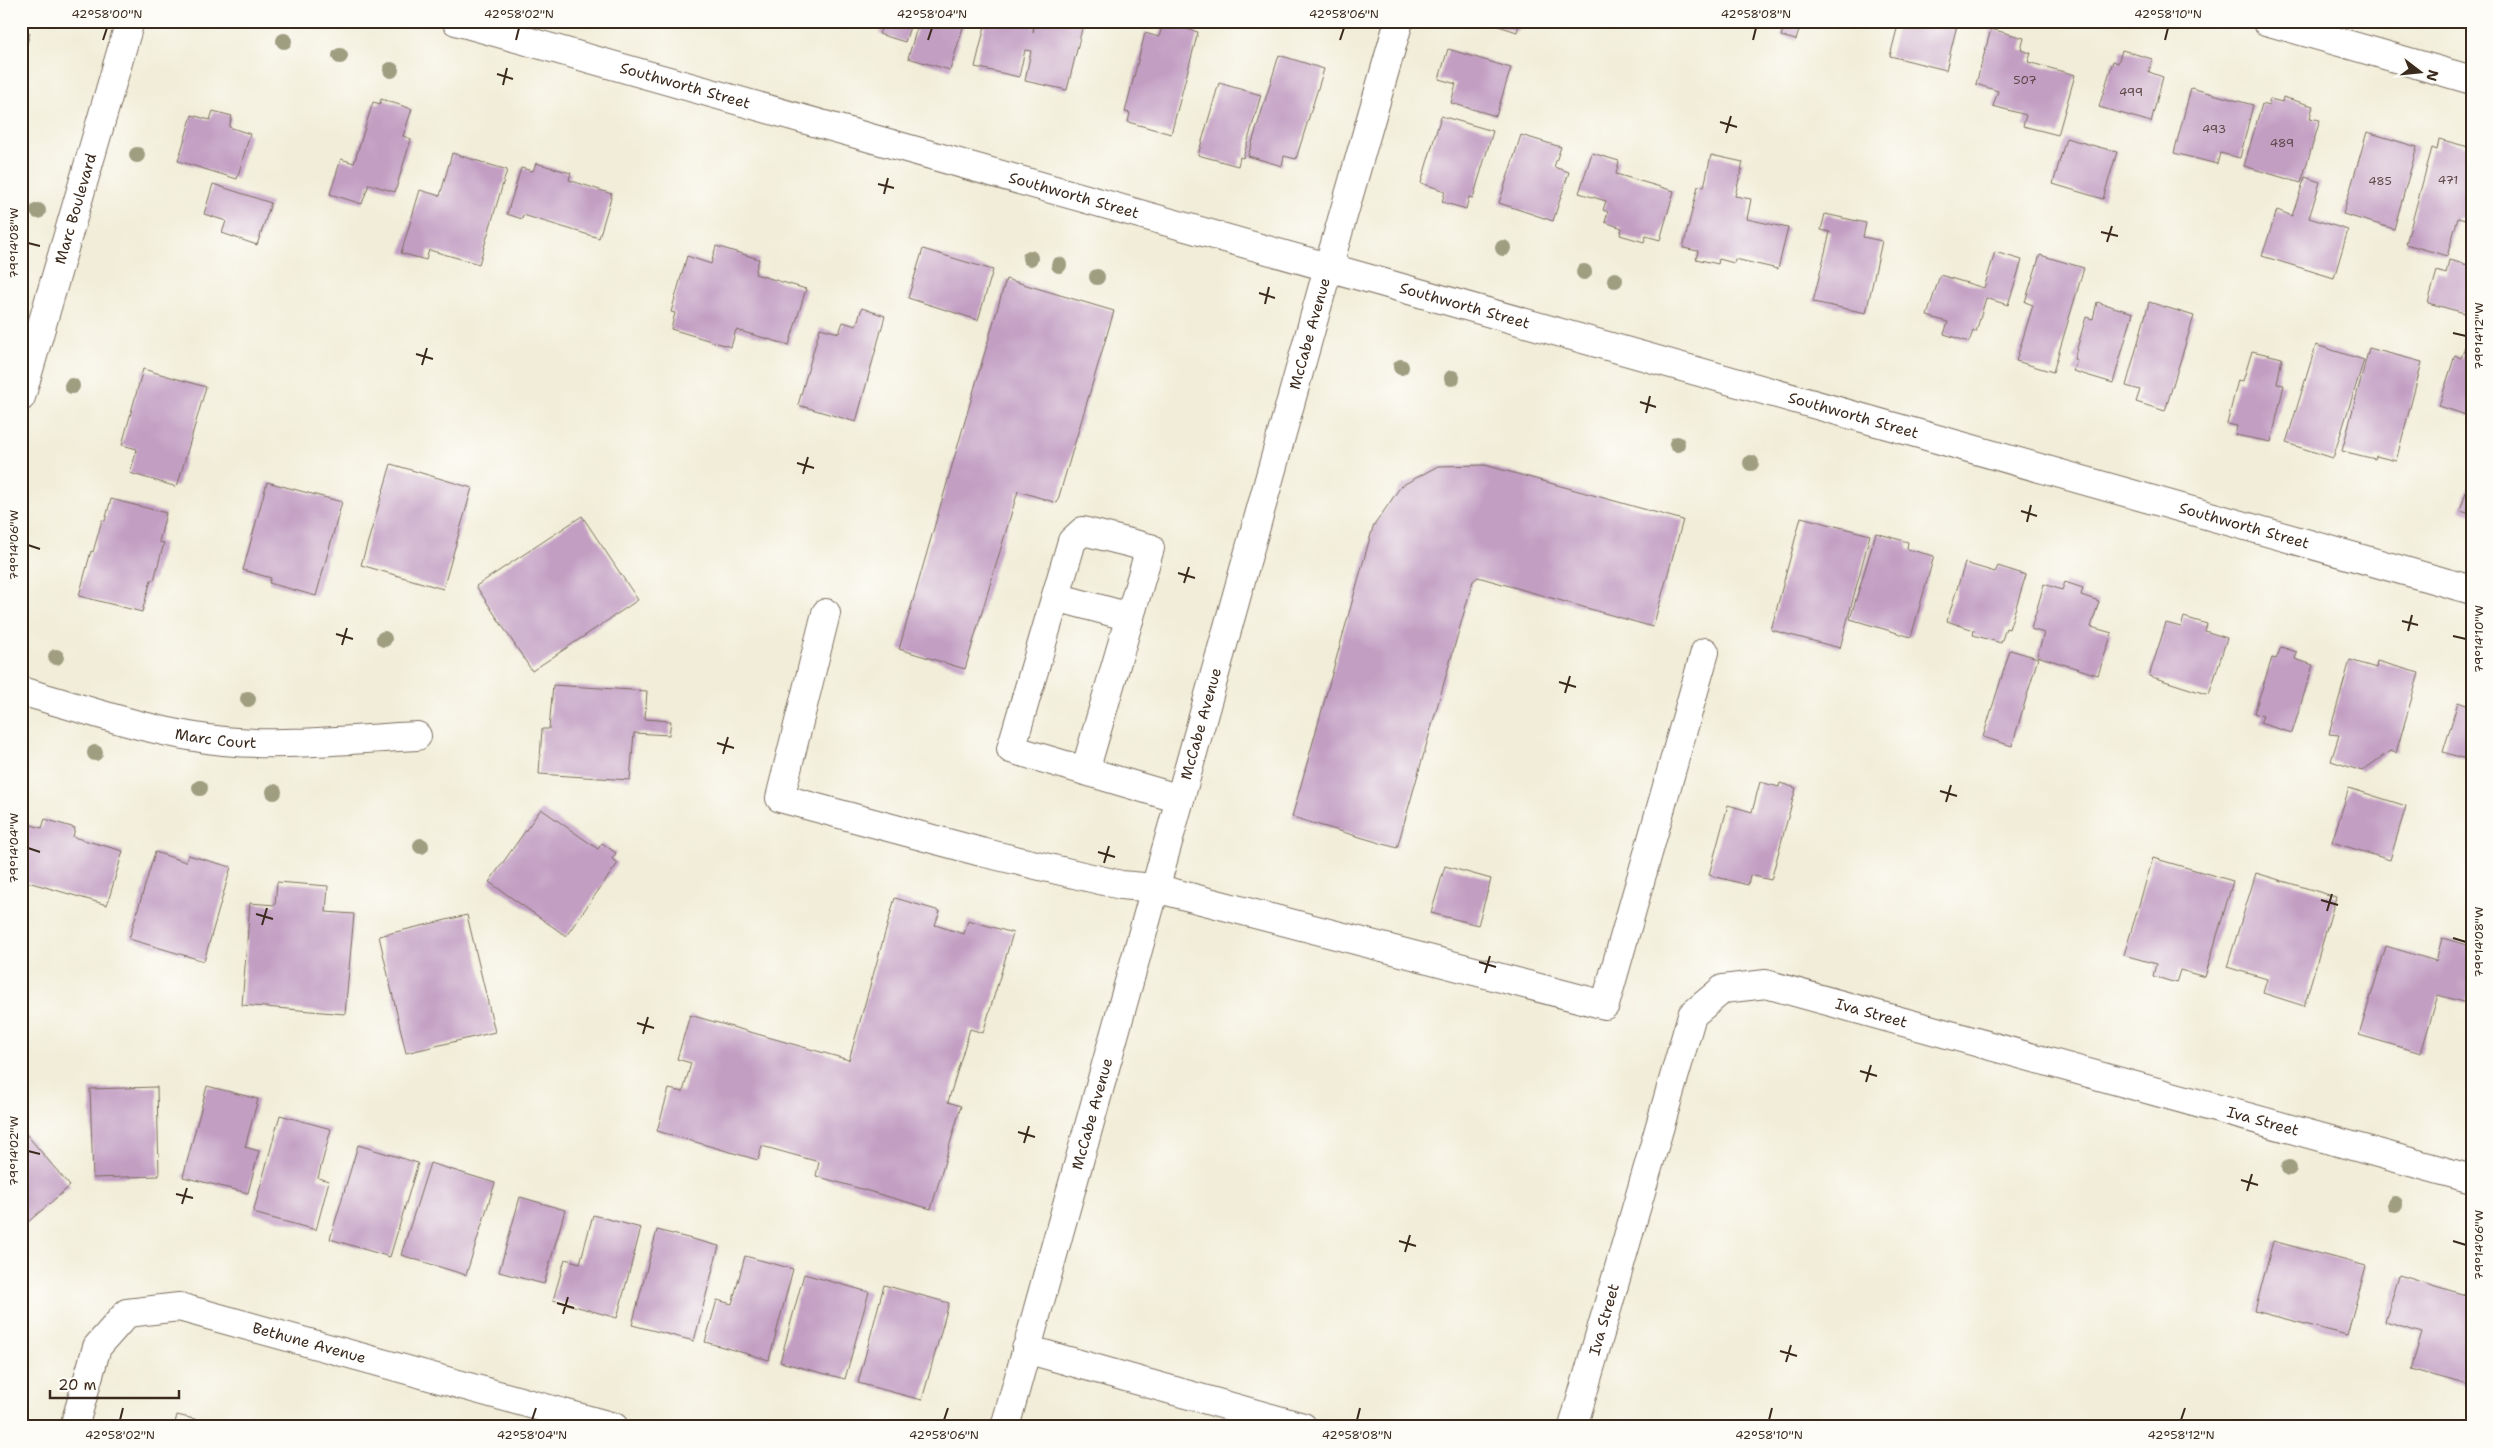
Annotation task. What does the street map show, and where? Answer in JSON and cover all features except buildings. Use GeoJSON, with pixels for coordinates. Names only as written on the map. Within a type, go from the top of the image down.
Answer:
{"type":"FeatureCollection","features":[{"type":"Feature","properties":{"kind":"street","name":"Marc Boulevard"},"geometry":{"type":"LineString","coordinates":[[21,397],[130,21]]}},
{"type":"Feature","properties":{"kind":"street","name":"Southworth Street"},"geometry":{"type":"LineString","coordinates":[[456,21],[2472,590]]}},
{"type":"Feature","properties":{"kind":"street","name":"McCabe Avenue"},"geometry":{"type":"LineString","coordinates":[[1005,1427],[1328,268],[1399,21]]}},
{"type":"Feature","properties":{"kind":"street"},"geometry":{"type":"LineString","coordinates":[[2266,21],[2472,80]]}},
{"type":"Feature","properties":{"kind":"street"},"geometry":{"type":"LineString","coordinates":[[1085,771],[1150,548],[1083,531],[1072,541],[1011,749],[1085,771],[1180,799]]}},
{"type":"Feature","properties":{"kind":"street"},"geometry":{"type":"LineString","coordinates":[[1056,597],[1130,617]]}},
{"type":"Feature","properties":{"kind":"street"},"geometry":{"type":"LineString","coordinates":[[826,613],[780,798],[981,852],[1121,885],[1155,888],[1605,1005],[1705,652]]}},
{"type":"Feature","properties":{"kind":"street","name":"Marc Court"},"geometry":{"type":"LineString","coordinates":[[21,691],[164,732],[225,741],[285,742],[418,736]]}},
{"type":"Feature","properties":{"kind":"street","name":"Iva Street"},"geometry":{"type":"LineString","coordinates":[[1573,1427],[1692,1015],[1723,989],[1766,984],[2472,1179]]}},
{"type":"Feature","properties":{"kind":"street","name":"Bethune Avenue"},"geometry":{"type":"LineString","coordinates":[[74,1427],[97,1347],[127,1313],[179,1307],[614,1427]]}},
{"type":"Feature","properties":{"kind":"street"},"geometry":{"type":"LineString","coordinates":[[1026,1349],[1303,1427]]}}]}
